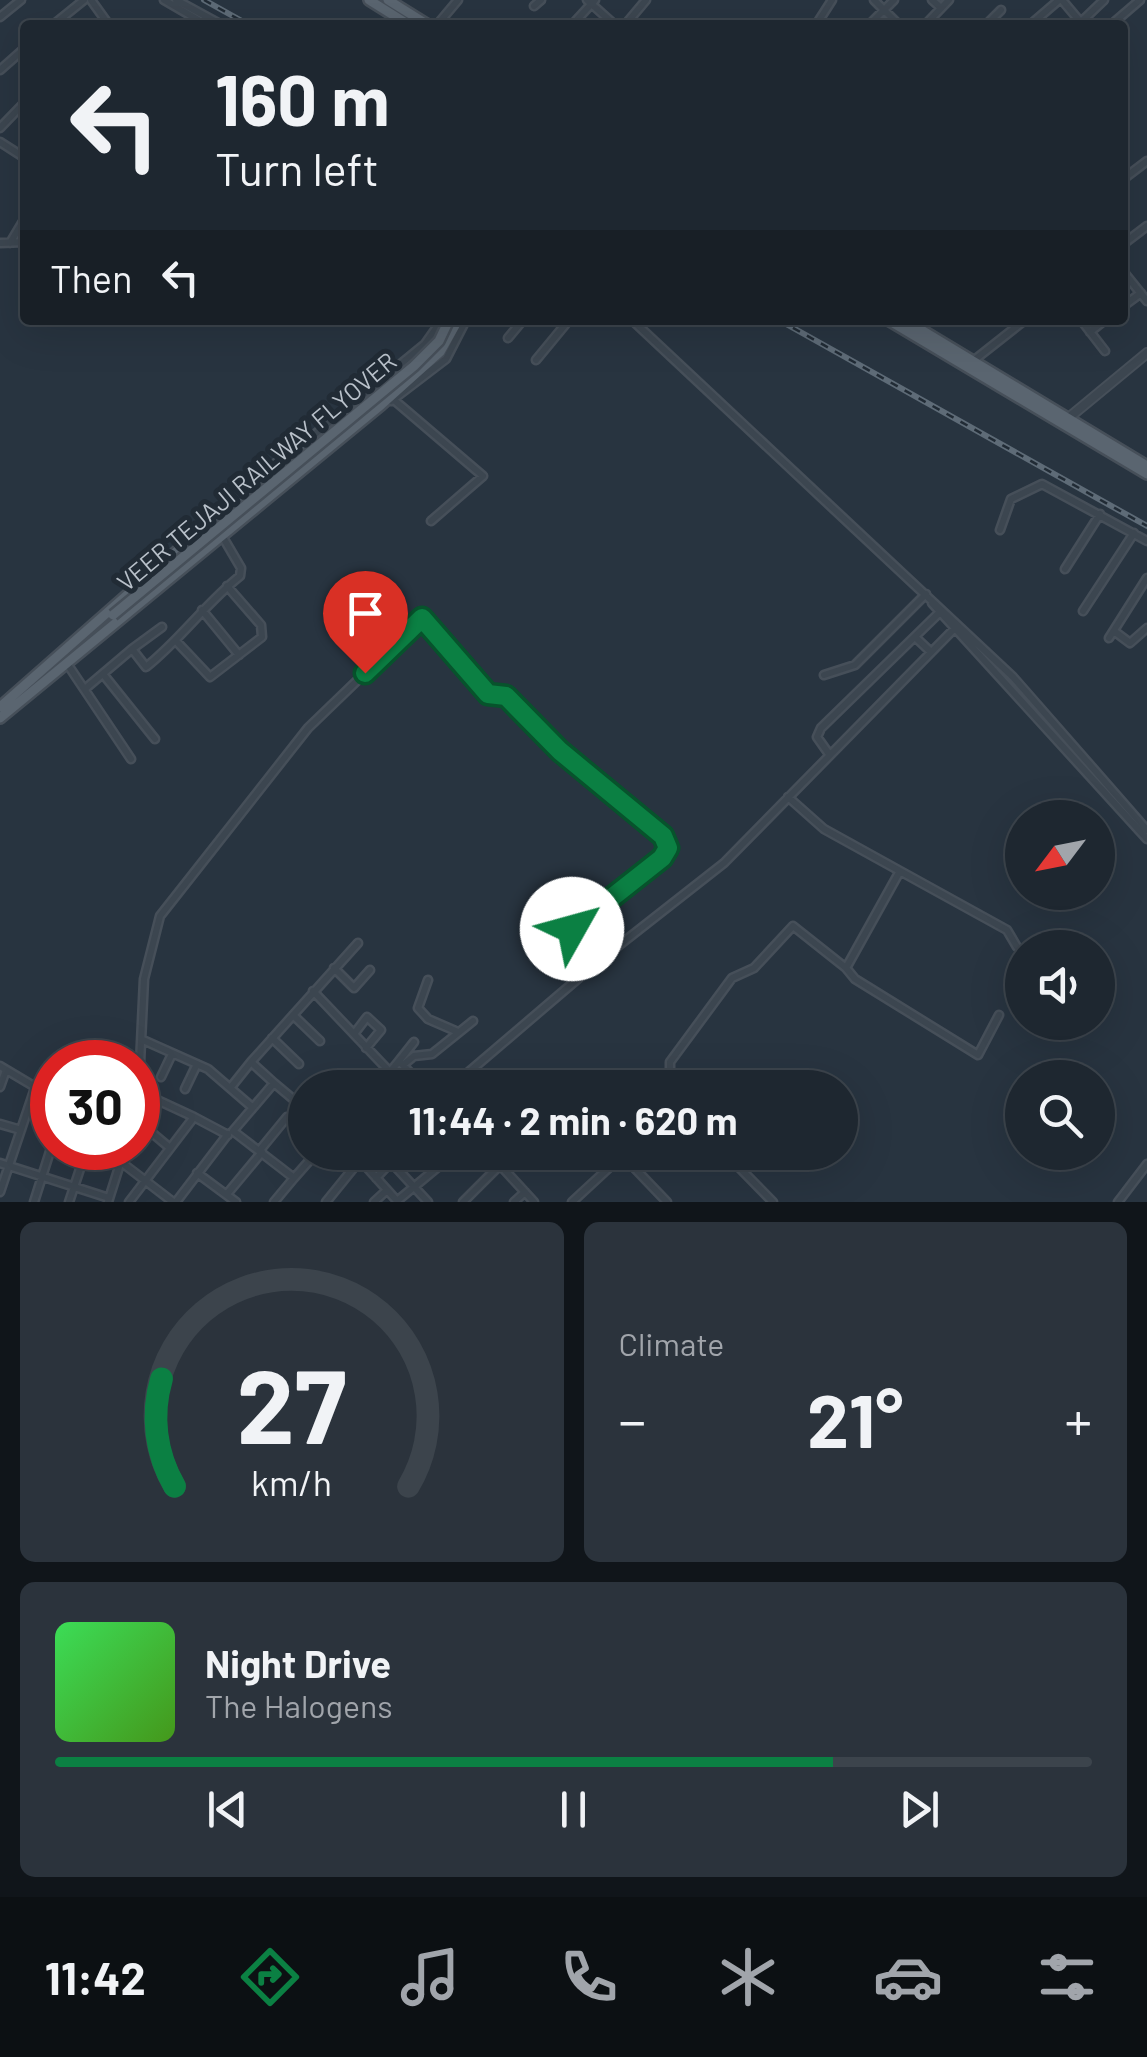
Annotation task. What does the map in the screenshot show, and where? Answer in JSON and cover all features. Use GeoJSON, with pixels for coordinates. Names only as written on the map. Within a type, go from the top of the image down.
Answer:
{"type":"FeatureCollection","features":[{"type":"Feature","properties":{"kind":"main road"},"geometry":{"type":"LineString","coordinates":[[359,0],[391,20]]}},
{"type":"Feature","properties":{"kind":"main road"},"geometry":{"type":"LineString","coordinates":[[369,0],[401,20]]}},
{"type":"Feature","properties":{"kind":"main road"},"geometry":{"type":"LineString","coordinates":[[388,0],[420,20]]}},
{"type":"Feature","properties":{"kind":"main road","name":"VEER TEJAJI RAILWAY FLYOVER"},"geometry":{"type":"LineString","coordinates":[[80,644],[422,358],[439,341],[444,325]]}},
{"type":"Feature","properties":{"kind":"main road"},"geometry":{"type":"LineString","coordinates":[[0,707],[380,405],[440,352],[455,325]]}},
{"type":"Feature","properties":{"kind":"main road"},"geometry":{"type":"LineString","coordinates":[[897,325],[1147,466]]}},
{"type":"Feature","properties":{"kind":"main road"},"geometry":{"type":"LineString","coordinates":[[913,325],[1147,474]]}},
{"type":"Feature","properties":{"kind":"main road"},"geometry":{"type":"LineString","coordinates":[[0,718],[291,454],[323,449]]}},
{"type":"Feature","properties":{"kind":"street"},"geometry":{"type":"LineString","coordinates":[[0,17],[21,0]]}},
{"type":"Feature","properties":{"kind":"street"},"geometry":{"type":"LineString","coordinates":[[60,20],[87,0],[105,20]]}},
{"type":"Feature","properties":{"kind":"street"},"geometry":{"type":"LineString","coordinates":[[164,0],[198,20]]}},
{"type":"Feature","properties":{"kind":"street"},"geometry":{"type":"LineString","coordinates":[[176,0],[213,20]]}},
{"type":"Feature","properties":{"kind":"street"},"geometry":{"type":"LineString","coordinates":[[440,20],[458,0]]}},
{"type":"Feature","properties":{"kind":"street"},"geometry":{"type":"LineString","coordinates":[[629,20],[646,0]]}},
{"type":"Feature","properties":{"kind":"street"},"geometry":{"type":"LineString","coordinates":[[874,0],[894,20]]}},
{"type":"Feature","properties":{"kind":"street"},"geometry":{"type":"LineString","coordinates":[[874,20],[894,0]]}},
{"type":"Feature","properties":{"kind":"street"},"geometry":{"type":"LineString","coordinates":[[932,0],[941,8]]}},
{"type":"Feature","properties":{"kind":"street"},"geometry":{"type":"LineString","coordinates":[[930,20],[949,0]]}},
{"type":"Feature","properties":{"kind":"street"},"geometry":{"type":"LineString","coordinates":[[1036,20],[1061,0],[1078,20]]}},
{"type":"Feature","properties":{"kind":"street"},"geometry":{"type":"LineString","coordinates":[[1086,20],[1104,0]]}},
{"type":"Feature","properties":{"kind":"street"},"geometry":{"type":"LineString","coordinates":[[1117,20],[1140,0]]}},
{"type":"Feature","properties":{"kind":"street"},"geometry":{"type":"LineString","coordinates":[[591,1],[610,20]]}},
{"type":"Feature","properties":{"kind":"street"},"geometry":{"type":"LineString","coordinates":[[991,20],[1000,10]]}},
{"type":"Feature","properties":{"kind":"street"},"geometry":{"type":"LineString","coordinates":[[0,70],[20,52]]}},
{"type":"Feature","properties":{"kind":"street"},"geometry":{"type":"LineString","coordinates":[[0,128],[20,107]]}},
{"type":"Feature","properties":{"kind":"street"},"geometry":{"type":"LineString","coordinates":[[10,242],[20,226]]}},
{"type":"Feature","properties":{"kind":"street"},"geometry":{"type":"LineString","coordinates":[[0,243],[20,242]]}},
{"type":"Feature","properties":{"kind":"street"},"geometry":{"type":"LineString","coordinates":[[1128,278],[1147,301]]}},
{"type":"Feature","properties":{"kind":"street"},"geometry":{"type":"LineString","coordinates":[[1128,302],[1140,293]]}},
{"type":"Feature","properties":{"kind":"street"},"geometry":{"type":"LineString","coordinates":[[291,454],[425,344],[441,325]]}},
{"type":"Feature","properties":{"kind":"street"},"geometry":{"type":"LineString","coordinates":[[380,405],[394,400],[446,359],[463,325]]}},
{"type":"Feature","properties":{"kind":"street"},"geometry":{"type":"LineString","coordinates":[[508,338],[519,325]]}},
{"type":"Feature","properties":{"kind":"street"},"geometry":{"type":"LineString","coordinates":[[536,360],[565,325]]}},
{"type":"Feature","properties":{"kind":"street"},"geometry":{"type":"LineString","coordinates":[[637,325],[1013,677],[1147,830]]}},
{"type":"Feature","properties":{"kind":"street"},"geometry":{"type":"LineString","coordinates":[[972,361],[1019,325]]}},
{"type":"Feature","properties":{"kind":"street"},"geometry":{"type":"LineString","coordinates":[[1084,325],[1105,351]]}},
{"type":"Feature","properties":{"kind":"street"},"geometry":{"type":"LineString","coordinates":[[1090,332],[1099,325]]}},
{"type":"Feature","properties":{"kind":"street"},"geometry":{"type":"LineString","coordinates":[[1065,421],[1147,353]]}},
{"type":"Feature","properties":{"kind":"street"},"geometry":{"type":"LineString","coordinates":[[394,400],[483,476],[431,521]]}},
{"type":"Feature","properties":{"kind":"street"},"geometry":{"type":"LineString","coordinates":[[1000,530],[1012,499],[1042,484],[1147,541]]}},
{"type":"Feature","properties":{"kind":"street"},"geometry":{"type":"LineString","coordinates":[[1065,569],[1100,514]]}},
{"type":"Feature","properties":{"kind":"street"},"geometry":{"type":"LineString","coordinates":[[1084,612],[1134,533]]}},
{"type":"Feature","properties":{"kind":"street"},"geometry":{"type":"LineString","coordinates":[[132,649],[146,667],[177,642],[202,610],[240,576],[241,568],[222,534]]}},
{"type":"Feature","properties":{"kind":"street"},"geometry":{"type":"LineString","coordinates":[[1147,578],[1111,635],[1128,643],[1147,628]]}},
{"type":"Feature","properties":{"kind":"street"},"geometry":{"type":"LineString","coordinates":[[177,642],[210,677],[264,632],[227,586]]}},
{"type":"Feature","properties":{"kind":"street"},"geometry":{"type":"LineString","coordinates":[[926,594],[954,629],[1008,682],[1105,798],[1147,839]]}},
{"type":"Feature","properties":{"kind":"street"},"geometry":{"type":"LineString","coordinates":[[824,676],[855,665],[926,594]]}},
{"type":"Feature","properties":{"kind":"street"},"geometry":{"type":"LineString","coordinates":[[202,610],[239,655]]}},
{"type":"Feature","properties":{"kind":"street"},"geometry":{"type":"LineString","coordinates":[[829,754],[818,736],[821,728],[939,612]]}},
{"type":"Feature","properties":{"kind":"street"},"geometry":{"type":"LineString","coordinates":[[143,1040],[144,978],[160,916],[308,728],[422,618],[488,694],[506,696],[560,751],[663,836],[668,848],[662,858],[572,929],[571,936],[594,965]]}},
{"type":"Feature","properties":{"kind":"street"},"geometry":{"type":"LineString","coordinates":[[86,688],[162,627]]}},
{"type":"Feature","properties":{"kind":"street"},"geometry":{"type":"LineString","coordinates":[[471,1070],[594,965],[724,863],[954,629]]}},
{"type":"Feature","properties":{"kind":"street"},"geometry":{"type":"LineString","coordinates":[[915,637],[930,652]]}},
{"type":"Feature","properties":{"kind":"street"},"geometry":{"type":"LineString","coordinates":[[68,665],[86,688],[95,711],[131,759]]}},
{"type":"Feature","properties":{"kind":"street"},"geometry":{"type":"LineString","coordinates":[[103,674],[155,740]]}},
{"type":"Feature","properties":{"kind":"street"},"geometry":{"type":"LineString","coordinates":[[788,796],[824,829],[1008,930]]}},
{"type":"Feature","properties":{"kind":"street"},"geometry":{"type":"LineString","coordinates":[[846,968],[900,871]]}},
{"type":"Feature","properties":{"kind":"street"},"geometry":{"type":"LineString","coordinates":[[670,1070],[673,1056],[732,978],[754,968],[790,927],[798,926],[855,979],[978,1055],[999,1015]]}},
{"type":"Feature","properties":{"kind":"street"},"geometry":{"type":"LineString","coordinates":[[231,1087],[358,942]]}},
{"type":"Feature","properties":{"kind":"street"},"geometry":{"type":"LineString","coordinates":[[334,968],[354,988],[370,970]]}},
{"type":"Feature","properties":{"kind":"street"},"geometry":{"type":"LineString","coordinates":[[428,980],[418,1008],[428,1020],[459,1032]]}},
{"type":"Feature","properties":{"kind":"street"},"geometry":{"type":"LineString","coordinates":[[314,991],[388,1070]]}},
{"type":"Feature","properties":{"kind":"street"},"geometry":{"type":"LineString","coordinates":[[292,1015],[320,1041]]}},
{"type":"Feature","properties":{"kind":"street"},"geometry":{"type":"LineString","coordinates":[[354,1034],[367,1018],[381,1030],[366,1048]]}},
{"type":"Feature","properties":{"kind":"street"},"geometry":{"type":"LineString","coordinates":[[392,1070],[414,1056],[432,1054],[473,1021]]}},
{"type":"Feature","properties":{"kind":"street"},"geometry":{"type":"LineString","coordinates":[[272,1038],[299,1064]]}},
{"type":"Feature","properties":{"kind":"street"},"geometry":{"type":"LineString","coordinates":[[401,1063],[414,1042]]}},
{"type":"Feature","properties":{"kind":"street"},"geometry":{"type":"LineString","coordinates":[[160,1048],[198,1064],[231,1087],[252,1108]]}},
{"type":"Feature","properties":{"kind":"street"},"geometry":{"type":"LineString","coordinates":[[161,1077],[172,1054]]}},
{"type":"Feature","properties":{"kind":"street"},"geometry":{"type":"LineString","coordinates":[[251,1062],[288,1095]]}},
{"type":"Feature","properties":{"kind":"street"},"geometry":{"type":"LineString","coordinates":[[401,1063],[408,1070]]}},
{"type":"Feature","properties":{"kind":"street"},"geometry":{"type":"LineString","coordinates":[[186,1089],[198,1064]]}},
{"type":"Feature","properties":{"kind":"street"},"geometry":{"type":"LineString","coordinates":[[0,1087],[3,1068],[30,1084]]}},
{"type":"Feature","properties":{"kind":"street"},"geometry":{"type":"LineString","coordinates":[[132,1170],[174,1202],[274,1083]]}},
{"type":"Feature","properties":{"kind":"street"},"geometry":{"type":"LineString","coordinates":[[160,1101],[230,1133],[294,1178]]}},
{"type":"Feature","properties":{"kind":"street"},"geometry":{"type":"LineString","coordinates":[[0,1192],[30,1105]]}},
{"type":"Feature","properties":{"kind":"street"},"geometry":{"type":"LineString","coordinates":[[130,1202],[194,1117]]}},
{"type":"Feature","properties":{"kind":"street"},"geometry":{"type":"LineString","coordinates":[[216,1202],[287,1117]]}},
{"type":"Feature","properties":{"kind":"street"},"geometry":{"type":"LineString","coordinates":[[0,1124],[21,1130]]}},
{"type":"Feature","properties":{"kind":"street"},"geometry":{"type":"LineString","coordinates":[[160,1140],[170,1148]]}},
{"type":"Feature","properties":{"kind":"street"},"geometry":{"type":"LineString","coordinates":[[0,1162],[108,1200],[118,1170]]}},
{"type":"Feature","properties":{"kind":"street"},"geometry":{"type":"LineString","coordinates":[[1118,1202],[1147,1164]]}},
{"type":"Feature","properties":{"kind":"street"},"geometry":{"type":"LineString","coordinates":[[34,1202],[44,1170]]}},
{"type":"Feature","properties":{"kind":"street"},"geometry":{"type":"LineString","coordinates":[[69,1202],[80,1170]]}},
{"type":"Feature","properties":{"kind":"street"},"geometry":{"type":"LineString","coordinates":[[274,1202],[301,1170]]}},
{"type":"Feature","properties":{"kind":"street"},"geometry":{"type":"LineString","coordinates":[[326,1202],[352,1170]]}},
{"type":"Feature","properties":{"kind":"street"},"geometry":{"type":"LineString","coordinates":[[369,1170],[397,1202],[434,1170]]}},
{"type":"Feature","properties":{"kind":"street"},"geometry":{"type":"LineString","coordinates":[[376,1178],[384,1170]]}},
{"type":"Feature","properties":{"kind":"street"},"geometry":{"type":"LineString","coordinates":[[399,1170],[428,1202]]}},
{"type":"Feature","properties":{"kind":"street"},"geometry":{"type":"LineString","coordinates":[[464,1202],[495,1170]]}},
{"type":"Feature","properties":{"kind":"street"},"geometry":{"type":"LineString","coordinates":[[505,1170],[534,1202]]}},
{"type":"Feature","properties":{"kind":"street"},"geometry":{"type":"LineString","coordinates":[[572,1202],[607,1170]]}},
{"type":"Feature","properties":{"kind":"street"},"geometry":{"type":"LineString","coordinates":[[638,1170],[666,1202]]}},
{"type":"Feature","properties":{"kind":"street"},"geometry":{"type":"LineString","coordinates":[[742,1170],[773,1202]]}},
{"type":"Feature","properties":{"kind":"street"},"geometry":{"type":"LineString","coordinates":[[198,1172],[236,1202]]}},
{"type":"Feature","properties":{"kind":"street"},"geometry":{"type":"LineString","coordinates":[[374,1202],[387,1190]]}},
{"type":"Feature","properties":{"kind":"street"},"geometry":{"type":"LineString","coordinates":[[514,1202],[525,1192]]}},
{"type":"Feature","properties":{"kind":"street"},"geometry":{"type":"LineString","coordinates":[[281,1193],[292,1202]]}},
{"type":"Feature","properties":{"kind":"railway"},"geometry":{"type":"LineString","coordinates":[[204,0],[240,20]]}},
{"type":"Feature","properties":{"kind":"railway"},"geometry":{"type":"LineString","coordinates":[[788,325],[1147,526]]}},
{"type":"Feature","properties":{"kind":"route"},"geometry":{"type":"LineString","coordinates":[[365,673],[422,618],[488,694],[502,692],[560,751],[596,778],[626,810],[663,836],[668,848],[662,858],[572,929]]}}]}
